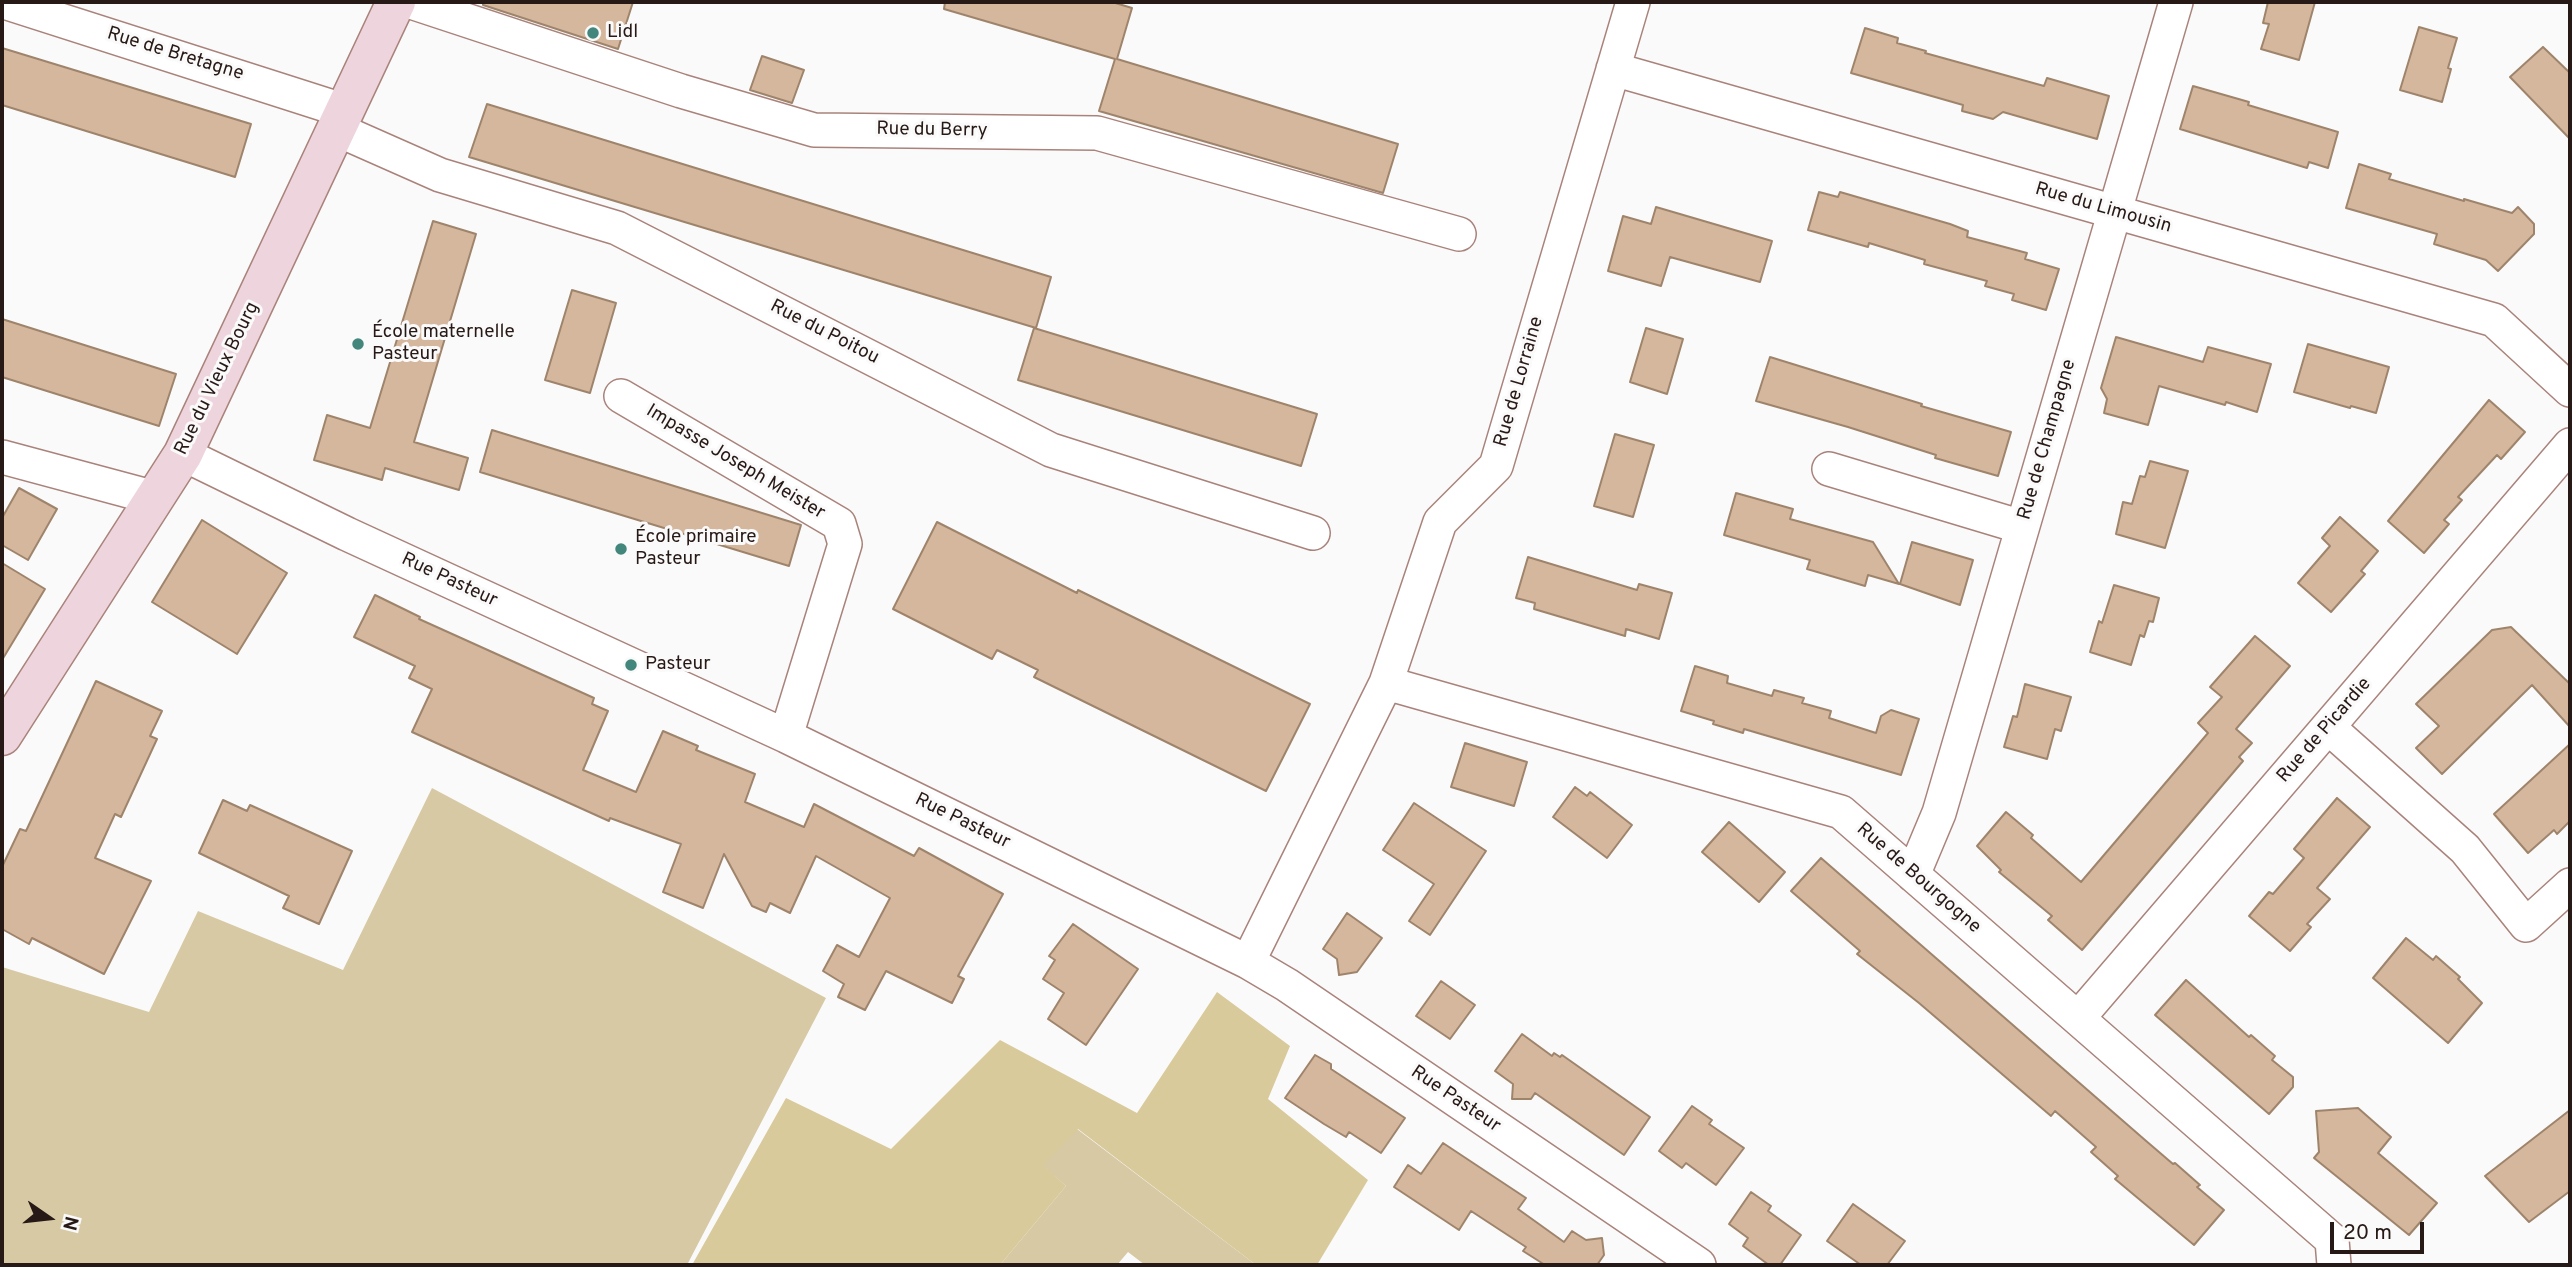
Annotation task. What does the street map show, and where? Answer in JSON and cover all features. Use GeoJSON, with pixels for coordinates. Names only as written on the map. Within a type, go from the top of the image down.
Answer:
{"type":"FeatureCollection","features":[{"type":"Feature","properties":{"kind":"street","name":"Rue de Bretagne"},"geometry":{"type":"LineString","coordinates":[[4,2],[341,120]]}},
{"type":"Feature","properties":{"kind":"street","name":"Rue du Vieux Bourg"},"geometry":{"type":"LineString","coordinates":[[2,736],[183,454],[396,2]]}},
{"type":"Feature","properties":{"kind":"street","name":"Rue du Berry"},"geometry":{"type":"LineString","coordinates":[[411,2],[681,91],[814,130],[1097,133],[1459,234]]}},
{"type":"Feature","properties":{"kind":"street","name":"Rue de Lorraine"},"geometry":{"type":"LineString","coordinates":[[1248,962],[1386,683],[1440,522],[1496,466],[1633,2]]}},
{"type":"Feature","properties":{"kind":"street","name":"Rue de Champagne"},"geometry":{"type":"LineString","coordinates":[[1913,875],[1939,813],[2176,2]]}},
{"type":"Feature","properties":{"kind":"street","name":"Rue du Limousin"},"geometry":{"type":"LineString","coordinates":[[1613,69],[2494,320],[2570,390]]}},
{"type":"Feature","properties":{"kind":"street","name":"Rue du Poitou"},"geometry":{"type":"LineString","coordinates":[[341,120],[440,175],[617,228],[1051,450],[1313,533]]}},
{"type":"Feature","properties":{"kind":"street","name":"Impasse Joseph Meister"},"geometry":{"type":"LineString","coordinates":[[621,396],[839,524],[845,544],[786,736]]}},
{"type":"Feature","properties":{"kind":"street","name":"Rue de Picardie"},"geometry":{"type":"LineString","coordinates":[[2079,1017],[2570,445]]}},
{"type":"Feature","properties":{"kind":"street","name":"Rue Pasteur"},"geometry":{"type":"LineString","coordinates":[[183,454],[347,534],[786,736],[1248,962],[1299,993],[1699,1265]]}},
{"type":"Feature","properties":{"kind":"street"},"geometry":{"type":"LineString","coordinates":[[2,457],[155,498]]}},
{"type":"Feature","properties":{"kind":"street"},"geometry":{"type":"LineString","coordinates":[[1829,469],[2022,527]]}},
{"type":"Feature","properties":{"kind":"street","name":"Rue de Bourgogne"},"geometry":{"type":"LineString","coordinates":[[1386,683],[1841,812],[2332,1240],[2334,1265]]}},
{"type":"Feature","properties":{"kind":"street"},"geometry":{"type":"LineString","coordinates":[[2328,727],[2465,849],[2526,925],[2570,885]]}},
{"type":"Feature","properties":{"kind":"shaded area"},"geometry":{"type":"Polygon","coordinates":[[[432,788],[826,998],[687,1265],[2,1265],[2,967],[149,1012],[198,911],[343,970],[432,788]]]}},
{"type":"Feature","properties":{"kind":"shaded area"},"geometry":{"type":"Polygon","coordinates":[[[1217,992],[1290,1046],[1268,1099],[1368,1180],[1317,1265],[1256,1265],[1078,1129],[1043,1165],[1066,1186],[1000,1265],[692,1265],[786,1098],[891,1149],[1000,1040],[1137,1113],[1217,992]]]}},
{"type":"Feature","properties":{"kind":"shaded area"},"geometry":{"type":"Polygon","coordinates":[[[1077,1129],[1256,1265],[1145,1265],[1128,1252],[1117,1265],[1000,1265],[1066,1186],[1042,1165],[1077,1129]]]}},
{"type":"Feature","properties":{"kind":"building","name":"Lidl"},"geometry":{"type":"Polygon","coordinates":[[[483,2],[633,2],[618,49],[483,5],[483,2]]]}},
{"type":"Feature","properties":{"kind":"building"},"geometry":{"type":"Polygon","coordinates":[[[945,2],[1112,2],[1132,8],[1117,59],[1398,144],[1383,193],[1099,111],[1115,59],[944,9],[945,2]]]}},
{"type":"Feature","properties":{"kind":"building"},"geometry":{"type":"Polygon","coordinates":[[[2268,2],[2315,2],[2299,60],[2261,49],[2269,24],[2263,23],[2268,2]]]}},
{"type":"Feature","properties":{"kind":"building"},"geometry":{"type":"Polygon","coordinates":[[[2419,27],[2457,38],[2442,102],[2400,90],[2419,27]]]}},
{"type":"Feature","properties":{"kind":"building"},"geometry":{"type":"Polygon","coordinates":[[[1865,28],[1898,38],[1897,43],[1926,51],[1925,53],[2044,86],[2047,78],[2109,96],[2097,139],[2003,112],[1993,119],[1962,111],[1963,105],[1851,73],[1865,28]]]}},
{"type":"Feature","properties":{"kind":"building"},"geometry":{"type":"Polygon","coordinates":[[[2543,47],[2570,73],[2570,139],[2510,77],[2543,47]]]}},
{"type":"Feature","properties":{"kind":"building"},"geometry":{"type":"Polygon","coordinates":[[[2,48],[251,124],[235,177],[2,105],[2,48]]]}},
{"type":"Feature","properties":{"kind":"building"},"geometry":{"type":"Polygon","coordinates":[[[762,56],[804,70],[792,103],[750,90],[762,56]]]}},
{"type":"Feature","properties":{"kind":"building"},"geometry":{"type":"Polygon","coordinates":[[[2193,86],[2338,132],[2328,168],[2309,162],[2307,168],[2180,129],[2193,86]]]}},
{"type":"Feature","properties":{"kind":"building"},"geometry":{"type":"Polygon","coordinates":[[[487,104],[1051,277],[1036,328],[469,157],[487,104]]]}},
{"type":"Feature","properties":{"kind":"building"},"geometry":{"type":"Polygon","coordinates":[[[2359,164],[2391,174],[2389,179],[2464,201],[2512,213],[2518,207],[2534,224],[2534,234],[2498,271],[2486,260],[2434,244],[2437,234],[2346,208],[2359,164]]]}},
{"type":"Feature","properties":{"kind":"building"},"geometry":{"type":"Polygon","coordinates":[[[1819,192],[1838,197],[1840,192],[1950,224],[1968,231],[1967,237],[2027,253],[2025,259],[2059,269],[2046,310],[2012,300],[2014,294],[1985,286],[1987,281],[1924,264],[1925,260],[1869,243],[1868,247],[1808,230],[1819,192]]]}},
{"type":"Feature","properties":{"kind":"building"},"geometry":{"type":"Polygon","coordinates":[[[1656,207],[1772,241],[1760,282],[1670,257],[1661,286],[1608,271],[1623,216],[1651,224],[1656,207]]]}},
{"type":"Feature","properties":{"kind":"building"},"geometry":{"type":"Polygon","coordinates":[[[433,221],[476,234],[414,442],[468,458],[459,490],[385,468],[382,480],[314,460],[327,415],[370,428],[433,221]]]}},
{"type":"Feature","properties":{"kind":"building"},"geometry":{"type":"Polygon","coordinates":[[[572,290],[616,303],[590,393],[545,380],[572,290]]]}},
{"type":"Feature","properties":{"kind":"building"},"geometry":{"type":"Polygon","coordinates":[[[2,319],[176,374],[159,426],[2,377],[2,319]]]}},
{"type":"Feature","properties":{"kind":"building"},"geometry":{"type":"Polygon","coordinates":[[[1034,328],[1317,414],[1301,466],[1018,380],[1034,328]]]}},
{"type":"Feature","properties":{"kind":"building"},"geometry":{"type":"Polygon","coordinates":[[[1646,328],[1683,339],[1667,394],[1630,382],[1646,328]]]}},
{"type":"Feature","properties":{"kind":"building"},"geometry":{"type":"Polygon","coordinates":[[[2116,337],[2203,362],[2208,347],[2271,364],[2257,412],[2159,386],[2148,425],[2104,413],[2107,399],[2101,388],[2116,337]]]}},
{"type":"Feature","properties":{"kind":"building"},"geometry":{"type":"Polygon","coordinates":[[[2308,344],[2389,367],[2376,413],[2294,392],[2308,344]]]}},
{"type":"Feature","properties":{"kind":"building"},"geometry":{"type":"Polygon","coordinates":[[[1770,357],[2011,432],[1998,476],[1935,458],[1936,455],[1848,427],[1756,401],[1770,357]]]}},
{"type":"Feature","properties":{"kind":"building"},"geometry":{"type":"Polygon","coordinates":[[[2489,400],[2525,432],[2501,459],[2497,455],[2458,497],[2462,500],[2444,520],[2449,524],[2424,553],[2388,521],[2489,400]]]}},
{"type":"Feature","properties":{"kind":"building"},"geometry":{"type":"Polygon","coordinates":[[[492,430],[801,525],[789,566],[480,472],[492,430]]]}},
{"type":"Feature","properties":{"kind":"building"},"geometry":{"type":"Polygon","coordinates":[[[1615,434],[1654,445],[1633,517],[1594,506],[1615,434]]]}},
{"type":"Feature","properties":{"kind":"building"},"geometry":{"type":"Polygon","coordinates":[[[2150,461],[2188,471],[2165,548],[2116,534],[2123,502],[2132,504],[2140,476],[2145,477],[2150,461]]]}},
{"type":"Feature","properties":{"kind":"building"},"geometry":{"type":"Polygon","coordinates":[[[19,488],[57,509],[28,560],[2,545],[2,518],[19,488]]]}},
{"type":"Feature","properties":{"kind":"building"},"geometry":{"type":"Polygon","coordinates":[[[1736,493],[1793,509],[1790,519],[1873,542],[1899,584],[1868,575],[1865,586],[1807,569],[1810,560],[1724,535],[1736,493]]]}},
{"type":"Feature","properties":{"kind":"building"},"geometry":{"type":"Polygon","coordinates":[[[2340,517],[2378,551],[2361,571],[2365,574],[2331,612],[2298,583],[2330,546],[2322,538],[2340,517]]]}},
{"type":"Feature","properties":{"kind":"building"},"geometry":{"type":"Polygon","coordinates":[[[202,520],[287,573],[237,654],[152,602],[202,520]]]}},
{"type":"Feature","properties":{"kind":"building"},"geometry":{"type":"Polygon","coordinates":[[[937,522],[1077,593],[1078,590],[1310,704],[1266,791],[1034,677],[1038,670],[997,650],[992,659],[893,609],[937,522]]]}},
{"type":"Feature","properties":{"kind":"building"},"geometry":{"type":"Polygon","coordinates":[[[1912,542],[1973,560],[1960,605],[1900,584],[1912,542]]]}},
{"type":"Feature","properties":{"kind":"building"},"geometry":{"type":"Polygon","coordinates":[[[1528,557],[1637,590],[1639,584],[1672,593],[1659,639],[1626,629],[1625,636],[1534,609],[1535,603],[1516,598],[1528,557]]]}},
{"type":"Feature","properties":{"kind":"building"},"geometry":{"type":"Polygon","coordinates":[[[2,563],[45,589],[2,660],[2,563]]]}},
{"type":"Feature","properties":{"kind":"building"},"geometry":{"type":"Polygon","coordinates":[[[2114,585],[2159,598],[2153,622],[2149,621],[2144,637],[2140,635],[2131,665],[2090,652],[2114,585]]]}},
{"type":"Feature","properties":{"kind":"building"},"geometry":{"type":"Polygon","coordinates":[[[375,595],[420,617],[419,619],[594,698],[592,704],[608,711],[583,770],[636,792],[663,731],[698,746],[696,750],[755,774],[745,802],[804,827],[814,804],[914,856],[919,848],[1003,894],[958,976],[964,979],[952,1003],[886,971],[865,1010],[838,997],[844,984],[823,971],[837,945],[859,957],[890,898],[816,856],[790,913],[770,903],[766,912],[752,906],[724,854],[703,908],[663,892],[681,844],[610,818],[609,821],[412,732],[432,689],[409,678],[415,666],[354,637],[375,595]]]}},
{"type":"Feature","properties":{"kind":"building"},"geometry":{"type":"Polygon","coordinates":[[[2511,627],[2570,684],[2570,727],[2532,685],[2442,774],[2416,748],[2439,726],[2416,704],[2492,630],[2511,627]]]}},
{"type":"Feature","properties":{"kind":"building"},"geometry":{"type":"Polygon","coordinates":[[[2255,636],[2290,666],[2236,729],[2252,743],[2239,757],[2243,761],[2082,950],[2048,920],[2052,916],[1999,872],[2001,870],[1977,846],[2006,812],[2081,882],[2208,733],[2198,723],[2222,697],[2210,687],[2255,636]]]}},
{"type":"Feature","properties":{"kind":"building"},"geometry":{"type":"Polygon","coordinates":[[[1695,666],[1728,676],[1727,683],[1772,696],[1774,690],[1804,698],[1802,703],[1831,711],[1829,718],[1876,733],[1881,716],[1891,710],[1919,719],[1901,775],[1744,729],[1743,733],[1681,711],[1695,666]]]}},
{"type":"Feature","properties":{"kind":"building"},"geometry":{"type":"Polygon","coordinates":[[[96,681],[162,711],[150,736],[157,739],[121,817],[115,814],[95,858],[151,881],[104,974],[32,938],[29,944],[2,929],[2,867],[20,829],[26,831],[96,681]]]}},
{"type":"Feature","properties":{"kind":"building"},"geometry":{"type":"Polygon","coordinates":[[[2025,684],[2071,697],[2061,731],[2055,729],[2047,759],[2004,747],[2013,716],[2017,717],[2025,684]]]}},
{"type":"Feature","properties":{"kind":"building"},"geometry":{"type":"Polygon","coordinates":[[[1465,743],[1527,762],[1514,806],[1451,787],[1465,743]]]}},
{"type":"Feature","properties":{"kind":"building"},"geometry":{"type":"Polygon","coordinates":[[[2570,744],[2570,821],[2557,834],[2554,830],[2528,853],[2494,814],[2570,744]]]}},
{"type":"Feature","properties":{"kind":"building"},"geometry":{"type":"Polygon","coordinates":[[[1575,787],[1587,796],[1590,792],[1632,825],[1607,858],[1553,817],[1575,787]]]}},
{"type":"Feature","properties":{"kind":"building"},"geometry":{"type":"Polygon","coordinates":[[[2337,798],[2370,827],[2317,888],[2330,899],[2307,924],[2311,927],[2290,951],[2249,916],[2269,892],[2273,894],[2304,858],[2294,849],[2337,798]]]}},
{"type":"Feature","properties":{"kind":"building"},"geometry":{"type":"Polygon","coordinates":[[[223,800],[247,811],[250,805],[352,851],[319,924],[283,908],[289,896],[199,853],[223,800]]]}},
{"type":"Feature","properties":{"kind":"building"},"geometry":{"type":"Polygon","coordinates":[[[1414,803],[1486,851],[1430,935],[1409,921],[1434,884],[1383,850],[1414,803]]]}},
{"type":"Feature","properties":{"kind":"building"},"geometry":{"type":"Polygon","coordinates":[[[1729,822],[1785,872],[1759,902],[1702,852],[1729,822]]]}},
{"type":"Feature","properties":{"kind":"building"},"geometry":{"type":"Polygon","coordinates":[[[1821,858],[2200,1185],[2197,1187],[2224,1210],[2194,1245],[2115,1179],[2118,1176],[2091,1152],[2096,1147],[2055,1111],[2051,1116],[1919,1003],[1857,954],[1860,951],[1791,891],[1821,858]]]}},
{"type":"Feature","properties":{"kind":"building"},"geometry":{"type":"Polygon","coordinates":[[[1347,913],[1382,938],[1357,972],[1339,975],[1337,959],[1323,949],[1347,913]]]}},
{"type":"Feature","properties":{"kind":"building"},"geometry":{"type":"Polygon","coordinates":[[[1073,924],[1138,969],[1086,1045],[1048,1019],[1064,993],[1043,979],[1055,960],[1049,956],[1073,924]]]}},
{"type":"Feature","properties":{"kind":"building"},"geometry":{"type":"Polygon","coordinates":[[[2406,938],[2433,960],[2436,956],[2460,977],[2458,979],[2482,1003],[2448,1043],[2373,978],[2406,938]]]}},
{"type":"Feature","properties":{"kind":"building"},"geometry":{"type":"Polygon","coordinates":[[[2186,980],[2249,1037],[2251,1035],[2275,1056],[2272,1060],[2293,1077],[2293,1087],[2269,1114],[2155,1015],[2186,980]]]}},
{"type":"Feature","properties":{"kind":"building"},"geometry":{"type":"Polygon","coordinates":[[[1441,981],[1475,1005],[1450,1039],[1416,1016],[1441,981]]]}},
{"type":"Feature","properties":{"kind":"building"},"geometry":{"type":"Polygon","coordinates":[[[1522,1034],[1552,1056],[1554,1053],[1560,1057],[1562,1055],[1650,1117],[1624,1155],[1535,1093],[1531,1099],[1512,1099],[1513,1084],[1495,1071],[1522,1034]]]}},
{"type":"Feature","properties":{"kind":"building"},"geometry":{"type":"Polygon","coordinates":[[[1315,1055],[1331,1064],[1331,1069],[1405,1118],[1381,1153],[1349,1132],[1346,1137],[1285,1098],[1315,1055]]]}},
{"type":"Feature","properties":{"kind":"building"},"geometry":{"type":"Polygon","coordinates":[[[1692,1106],[1712,1120],[1709,1124],[1744,1148],[1716,1185],[1686,1163],[1682,1168],[1659,1151],[1692,1106]]]}},
{"type":"Feature","properties":{"kind":"building"},"geometry":{"type":"Polygon","coordinates":[[[2358,1108],[2391,1137],[2378,1153],[2437,1203],[2409,1235],[2314,1158],[2319,1152],[2316,1111],[2358,1108]]]}},
{"type":"Feature","properties":{"kind":"building"},"geometry":{"type":"Polygon","coordinates":[[[2570,1110],[2570,1191],[2529,1222],[2485,1176],[2570,1110]]]}},
{"type":"Feature","properties":{"kind":"building"},"geometry":{"type":"Polygon","coordinates":[[[1443,1143],[1526,1198],[1518,1209],[1564,1242],[1572,1231],[1586,1240],[1602,1238],[1604,1255],[1597,1265],[1545,1265],[1523,1251],[1526,1247],[1471,1211],[1459,1230],[1394,1187],[1408,1165],[1421,1174],[1443,1143]]]}},
{"type":"Feature","properties":{"kind":"building"},"geometry":{"type":"Polygon","coordinates":[[[1751,1192],[1771,1206],[1768,1211],[1801,1235],[1780,1265],[1769,1265],[1743,1246],[1748,1238],[1729,1224],[1751,1192]]]}},
{"type":"Feature","properties":{"kind":"building"},"geometry":{"type":"Polygon","coordinates":[[[1853,1204],[1905,1241],[1887,1265],[1861,1265],[1827,1241],[1853,1204]]]}},
{"type":"Feature","properties":{"kind":"place","name":"Lidl"},"geometry":{"type":"Point","coordinates":[593,33]}},
{"type":"Feature","properties":{"kind":"place","name":"École maternelle Pasteur"},"geometry":{"type":"Point","coordinates":[358,344]}},
{"type":"Feature","properties":{"kind":"place","name":"École primaire Pasteur"},"geometry":{"type":"Point","coordinates":[621,549]}},
{"type":"Feature","properties":{"kind":"place","name":"Pasteur"},"geometry":{"type":"Point","coordinates":[631,665]}}]}
